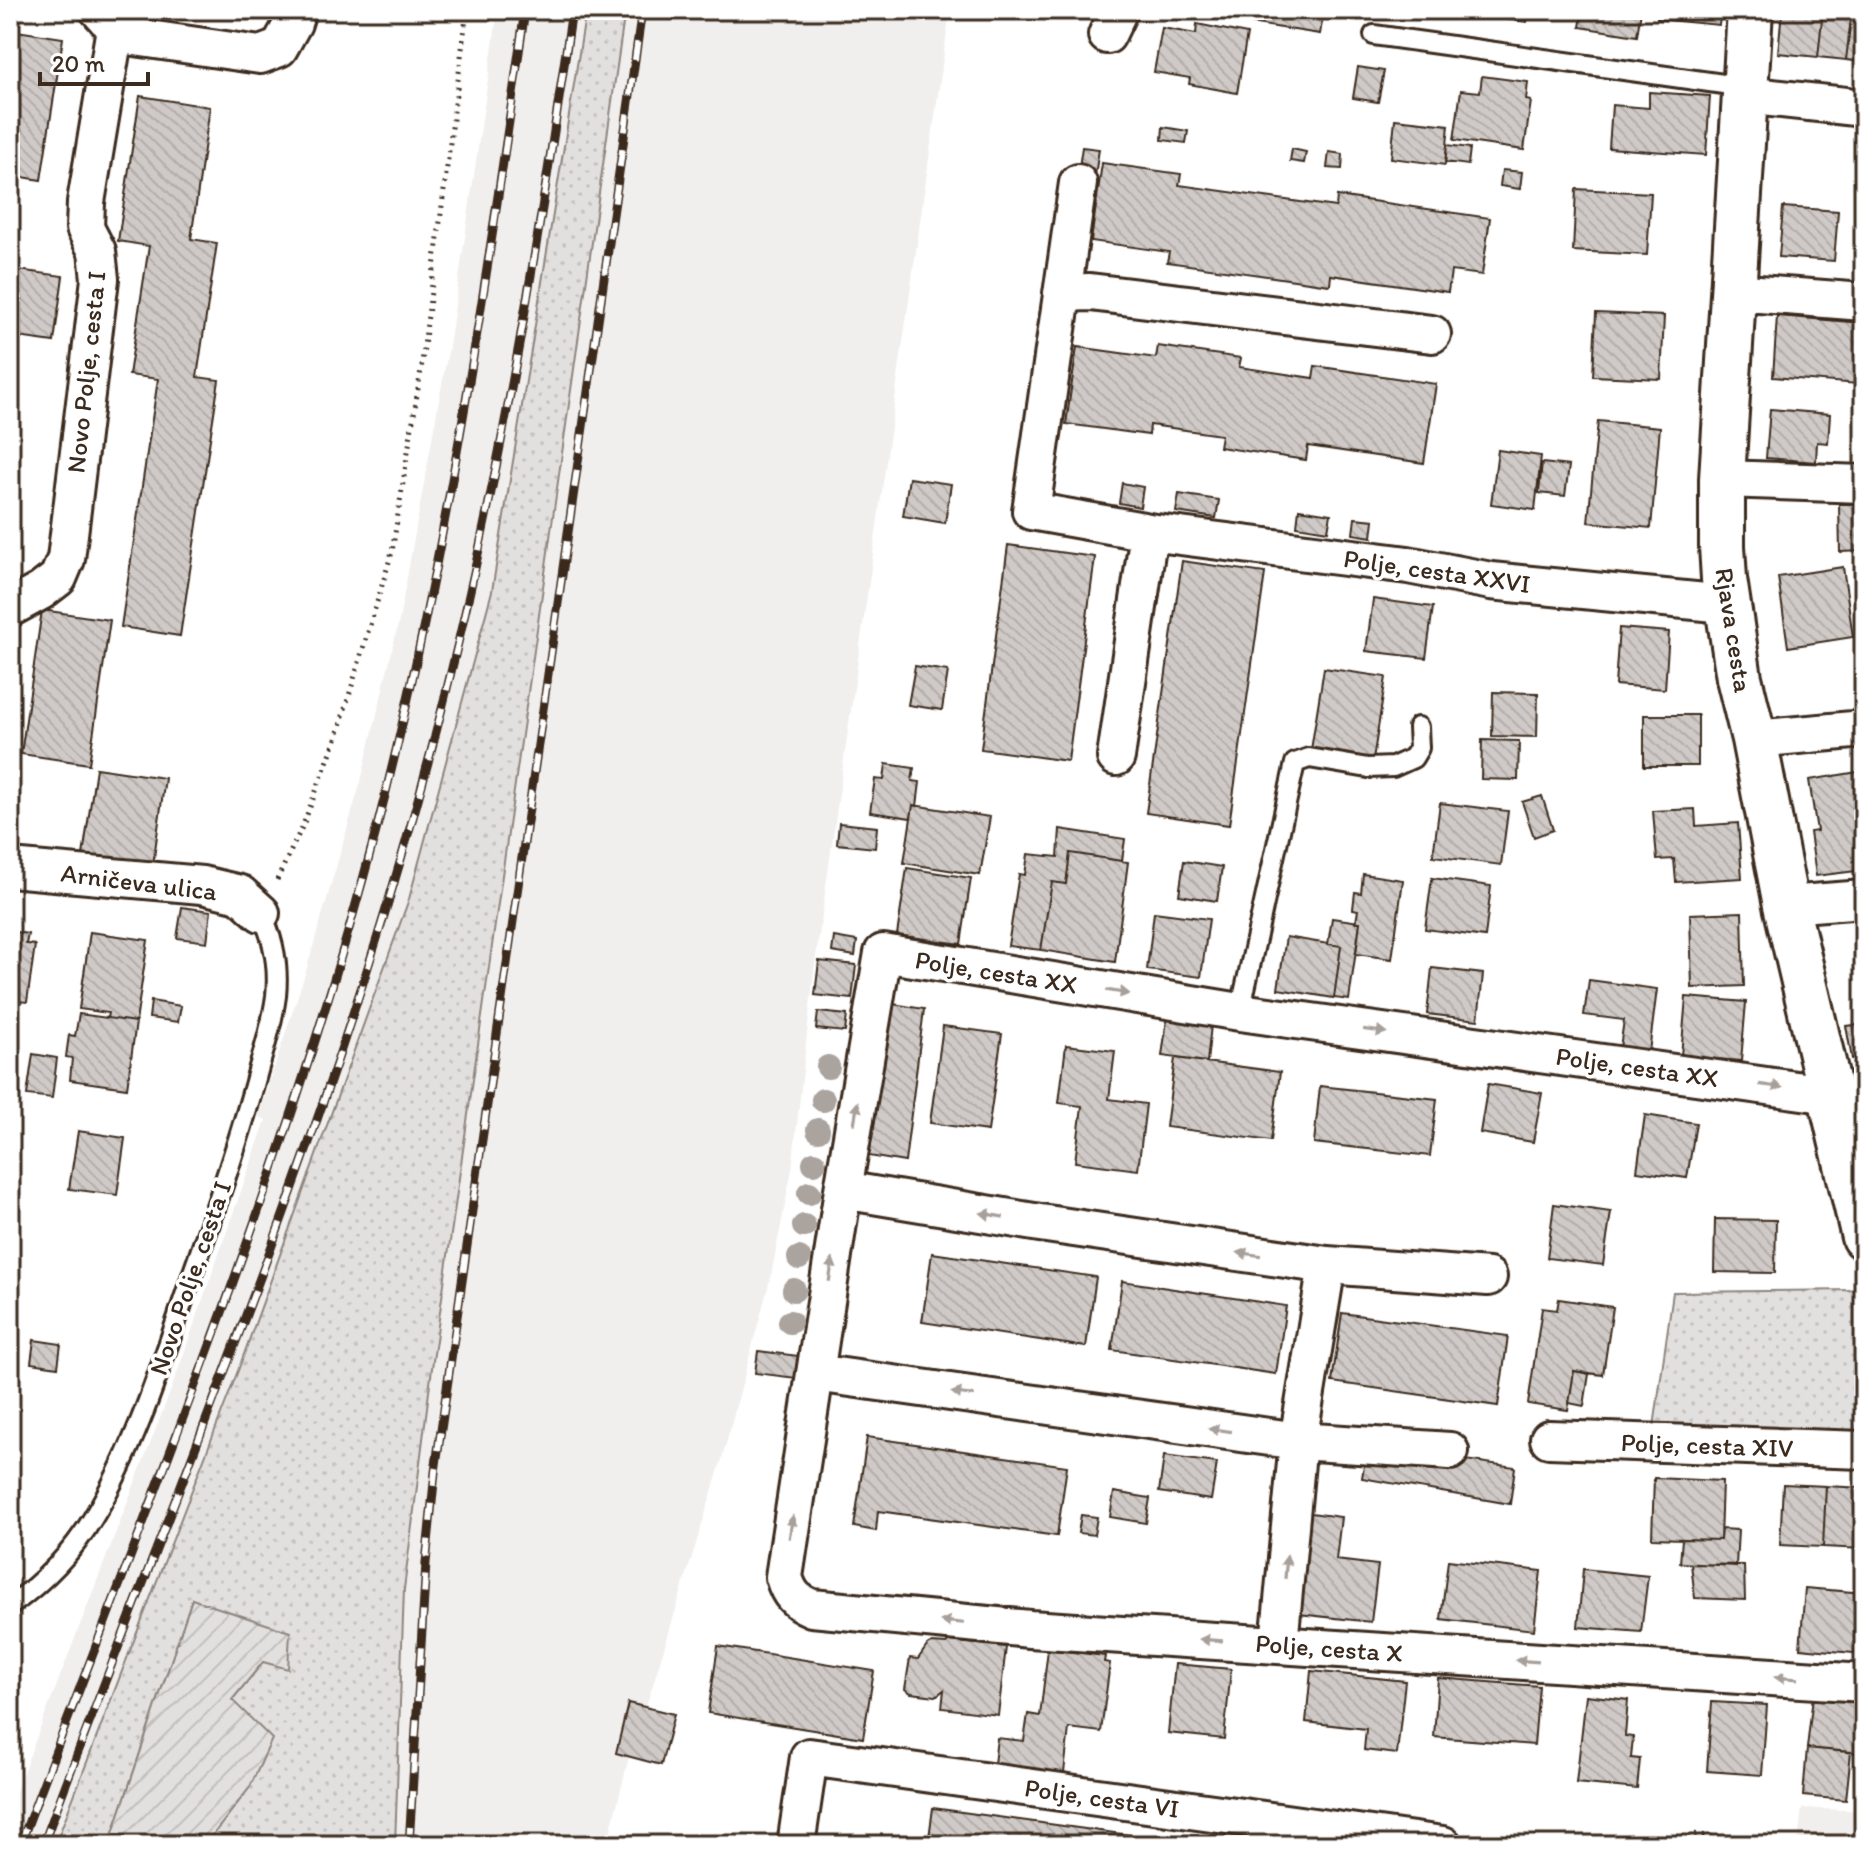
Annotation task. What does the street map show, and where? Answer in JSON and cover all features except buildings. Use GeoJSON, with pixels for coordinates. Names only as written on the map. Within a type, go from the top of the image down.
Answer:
{"type":"FeatureCollection","features":[{"type":"Feature","properties":{"kind":"street"},"geometry":{"type":"LineString","coordinates":[[114,34],[260,55],[279,48],[297,10]]}},
{"type":"Feature","properties":{"kind":"street","name":"Rjava cesta"},"geometry":{"type":"LineString","coordinates":[[1750,10],[1722,479],[1726,604],[1786,905],[1863,1231]]}},
{"type":"Feature","properties":{"kind":"street","name":"Novo Polje, cesta I"},"geometry":{"type":"LineString","coordinates":[[10,608],[58,578],[66,559],[100,279],[97,251],[85,228],[86,202],[114,34]]}},
{"type":"Feature","properties":{"kind":"street"},"geometry":{"type":"LineString","coordinates":[[1744,91],[1864,108]]}},
{"type":"Feature","properties":{"kind":"street","name":"Polje, cesta XXVI"},"geometry":{"type":"LineString","coordinates":[[1078,183],[1031,511],[1149,532],[1408,565],[1491,581],[1726,604]]}},
{"type":"Feature","properties":{"kind":"street"},"geometry":{"type":"LineString","coordinates":[[1062,293],[1090,292],[1432,334]]}},
{"type":"Feature","properties":{"kind":"street"},"geometry":{"type":"LineString","coordinates":[[1733,292],[1864,302]]}},
{"type":"Feature","properties":{"kind":"street"},"geometry":{"type":"LineString","coordinates":[[1722,479],[1864,484]]}},
{"type":"Feature","properties":{"kind":"street"},"geometry":{"type":"LineString","coordinates":[[1116,757],[1149,532]]}},
{"type":"Feature","properties":{"kind":"street"},"geometry":{"type":"LineString","coordinates":[[1754,739],[1864,729]]}},
{"type":"Feature","properties":{"kind":"street","name":"Arničeva ulica"},"geometry":{"type":"LineString","coordinates":[[10,868],[202,885],[240,894],[261,913]]}},
{"type":"Feature","properties":{"kind":"street"},"geometry":{"type":"LineString","coordinates":[[1786,905],[1864,899]]}},
{"type":"Feature","properties":{"kind":"street","name":"Polje, cesta XX"},"geometry":{"type":"LineString","coordinates":[[843,1190],[883,953],[1240,1012],[1831,1095]]}},
{"type":"Feature","properties":{"kind":"street"},"geometry":{"type":"LineString","coordinates":[[1450,1451],[1298,1441],[815,1373],[843,1190],[1040,1223],[1327,1265],[1488,1277]]}},
{"type":"Feature","properties":{"kind":"street"},"geometry":{"type":"LineString","coordinates":[[1279,1644],[1298,1441],[1327,1265]]}},
{"type":"Feature","properties":{"kind":"street","name":"Polje, cesta X"},"geometry":{"type":"LineString","coordinates":[[815,1373],[784,1577],[788,1591],[796,1601],[812,1608],[1030,1629],[1864,1683]]}},
{"type":"Feature","properties":{"kind":"street","name":"Polje, cesta XIV"},"geometry":{"type":"LineString","coordinates":[[1549,1439],[1864,1450]]}},
{"type":"Feature","properties":{"kind":"street","name":"Polje, cesta VI"},"geometry":{"type":"LineString","coordinates":[[796,1845],[809,1757],[1443,1845]]}},
{"type":"Feature","properties":{"kind":"lane"},"geometry":{"type":"LineString","coordinates":[[87,10],[100,25],[114,34]]}},
{"type":"Feature","properties":{"kind":"lane"},"geometry":{"type":"LineString","coordinates":[[1374,35],[1744,91]]}},
{"type":"Feature","properties":{"kind":"lane"},"geometry":{"type":"LineString","coordinates":[[1240,1012],[1295,763],[1309,758],[1368,768],[1393,767],[1413,758],[1419,748],[1418,727]]}},
{"type":"Feature","properties":{"kind":"lane","name":"Novo Polje, cesta I"},"geometry":{"type":"LineString","coordinates":[[10,1606],[63,1560],[93,1519],[119,1468],[169,1343],[248,1112],[276,996],[273,938],[261,913]]}},
{"type":"Feature","properties":{"kind":"path"},"geometry":{"type":"LineString","coordinates":[[261,913],[303,825],[336,739],[392,552],[421,370],[467,10]]}},
{"type":"Feature","properties":{"kind":"path"},"geometry":{"type":"LineString","coordinates":[[1684,1845],[1693,1834],[1773,1845]]}},
{"type":"Feature","properties":{"kind":"shaded area"},"geometry":{"type":"Polygon","coordinates":[[[498,10],[586,10],[492,591],[409,899],[239,1368],[55,1845],[10,1845],[10,1806],[172,1387],[266,1120],[258,1116],[306,971],[361,781],[399,621],[450,340],[498,10]]]}},
{"type":"Feature","properties":{"kind":"shaded area"},"geometry":{"type":"Polygon","coordinates":[[[586,10],[625,10],[432,1368],[404,1589],[395,1845],[205,1845],[250,1787],[232,1700],[263,1662],[192,1599],[109,1845],[55,1845],[239,1368],[409,899],[492,591],[586,10]]]}},
{"type":"Feature","properties":{"kind":"shaded area"},"geometry":{"type":"Polygon","coordinates":[[[625,10],[950,10],[814,971],[792,1169],[771,1276],[722,1459],[646,1707],[628,1703],[616,1753],[629,1757],[607,1845],[395,1845],[404,1589],[432,1368],[625,10]]]}},
{"type":"Feature","properties":{"kind":"shaded area"},"geometry":{"type":"Polygon","coordinates":[[[1857,1290],[1864,1320],[1864,1437],[1653,1434],[1673,1292],[1857,1290]]]}},
{"type":"Feature","properties":{"kind":"shaded area"},"geometry":{"type":"Polygon","coordinates":[[[192,1599],[290,1632],[288,1669],[263,1662],[232,1700],[272,1739],[250,1787],[205,1845],[109,1845],[192,1599]]]}},
{"type":"Feature","properties":{"kind":"shaded area"},"geometry":{"type":"Polygon","coordinates":[[[1802,1808],[1864,1811],[1864,1845],[1743,1845],[1745,1835],[1798,1841],[1802,1808]]]}},
{"type":"Feature","properties":{"kind":"railway"},"geometry":{"type":"LineString","coordinates":[[20,1845],[257,1216],[340,960],[376,831],[401,730],[444,526],[479,320],[525,10]]}},
{"type":"Feature","properties":{"kind":"railway"},"geometry":{"type":"LineString","coordinates":[[43,1845],[277,1232],[321,1109],[401,859],[457,649],[502,438],[540,224],[572,10]]}},
{"type":"Feature","properties":{"kind":"railway"},"geometry":{"type":"LineString","coordinates":[[409,1845],[426,1563],[435,1472],[642,10]]}}]}
